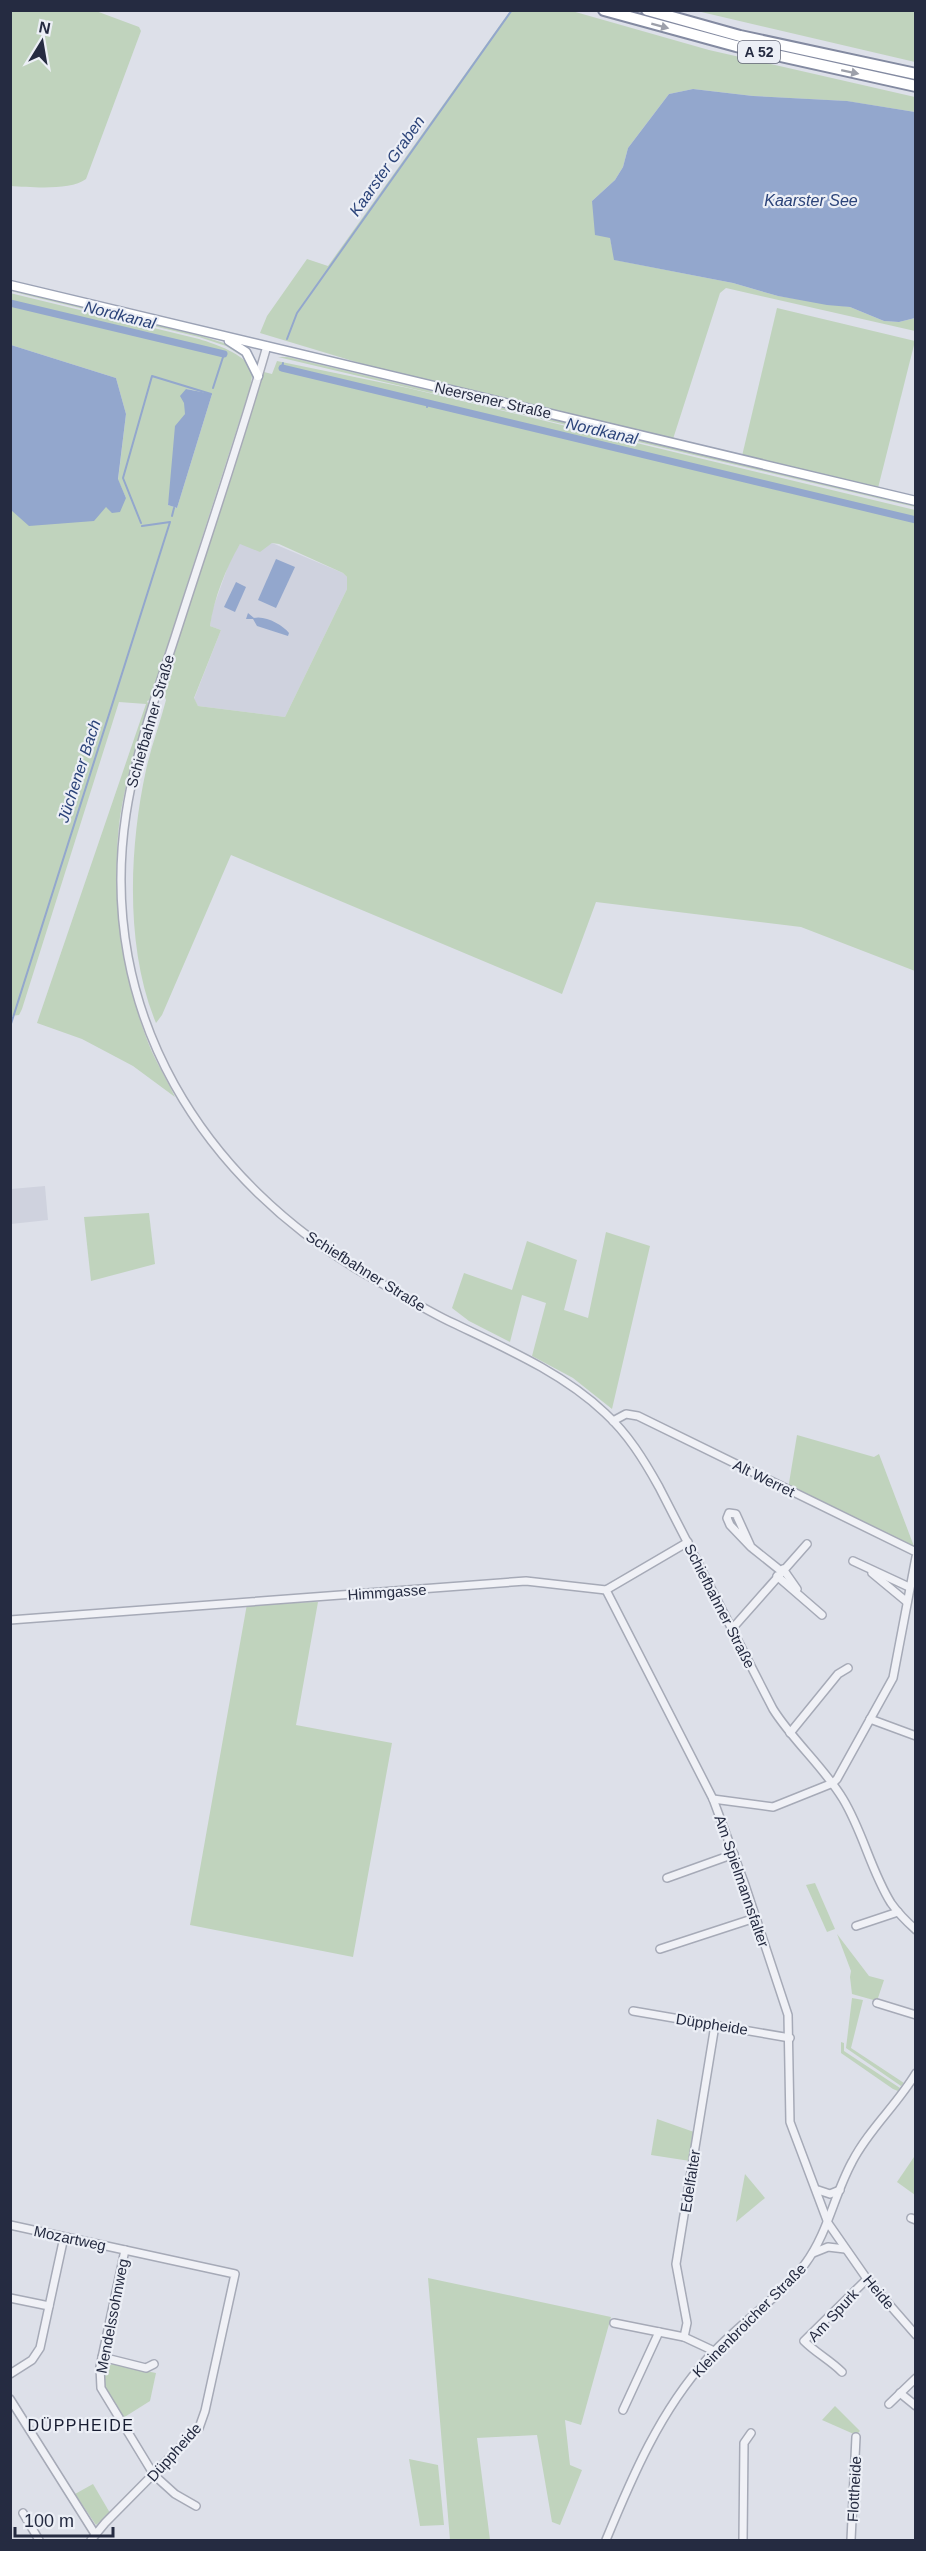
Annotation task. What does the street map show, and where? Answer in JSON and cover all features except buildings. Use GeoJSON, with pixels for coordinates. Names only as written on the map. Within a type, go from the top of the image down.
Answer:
{"type":"FeatureCollection","features":[{"type":"Feature","properties":{"kind":"highway","name":"A 52"},"geometry":{"type":"LineString","coordinates":[[604,10],[736,46],[915,86]]}},
{"type":"Feature","properties":{"kind":"highway","name":"A 52"},"geometry":{"type":"LineString","coordinates":[[647,10],[752,39],[915,74]]}},
{"type":"Feature","properties":{"kind":"main road","name":"Neersener Straße"},"geometry":{"type":"LineString","coordinates":[[10,285],[915,501]]}},
{"type":"Feature","properties":{"kind":"main road"},"geometry":{"type":"LineString","coordinates":[[215,334],[246,352],[258,376]]}},
{"type":"Feature","properties":{"kind":"street","name":"Schiefbahner Straße"},"geometry":{"type":"LineString","coordinates":[[267,346],[154,702],[129,796],[122,858],[122,906],[129,963],[142,1011],[166,1069],[189,1110],[227,1161],[276,1210],[345,1262],[443,1318],[474,1332],[550,1374],[587,1398],[613,1420],[644,1460],[773,1709],[790,1733],[833,1783],[849,1809],[885,1892],[898,1912],[915,1930]]}},
{"type":"Feature","properties":{"kind":"street","name":"Alt Werret"},"geometry":{"type":"LineString","coordinates":[[613,1420],[626,1414],[638,1416],[915,1552]]}},
{"type":"Feature","properties":{"kind":"street"},"geometry":{"type":"LineString","coordinates":[[752,1546],[736,1514],[729,1513],[727,1518],[729,1523],[752,1546],[781,1572],[822,1615]]}},
{"type":"Feature","properties":{"kind":"street"},"geometry":{"type":"LineString","coordinates":[[606,1590],[688,1542]]}},
{"type":"Feature","properties":{"kind":"street"},"geometry":{"type":"LineString","coordinates":[[731,1630],[807,1544]]}},
{"type":"Feature","properties":{"kind":"street"},"geometry":{"type":"LineString","coordinates":[[713,1799],[773,1807],[833,1783],[893,1678],[915,1557]]}},
{"type":"Feature","properties":{"kind":"street"},"geometry":{"type":"LineString","coordinates":[[853,1561],[909,1587]]}},
{"type":"Feature","properties":{"kind":"street"},"geometry":{"type":"LineString","coordinates":[[863,1566],[907,1602]]}},
{"type":"Feature","properties":{"kind":"street","name":"Himmgasse"},"geometry":{"type":"LineString","coordinates":[[10,1620],[532,1580],[606,1590]]}},
{"type":"Feature","properties":{"kind":"street","name":"Am Spielmannsfalter"},"geometry":{"type":"LineString","coordinates":[[606,1590],[713,1799],[734,1854],[785,2005],[790,2038],[789,2116],[828,2223]]}},
{"type":"Feature","properties":{"kind":"street"},"geometry":{"type":"LineString","coordinates":[[790,1733],[838,1674],[848,1668]]}},
{"type":"Feature","properties":{"kind":"street"},"geometry":{"type":"LineString","coordinates":[[870,1719],[915,1736]]}},
{"type":"Feature","properties":{"kind":"street"},"geometry":{"type":"LineString","coordinates":[[667,1878],[734,1854]]}},
{"type":"Feature","properties":{"kind":"street"},"geometry":{"type":"LineString","coordinates":[[856,1926],[898,1912]]}},
{"type":"Feature","properties":{"kind":"street"},"geometry":{"type":"LineString","coordinates":[[660,1948],[755,1918]]}},
{"type":"Feature","properties":{"kind":"street"},"geometry":{"type":"LineString","coordinates":[[877,2003],[915,2017]]}},
{"type":"Feature","properties":{"kind":"street","name":"Düppheide"},"geometry":{"type":"LineString","coordinates":[[633,2011],[790,2038]]}},
{"type":"Feature","properties":{"kind":"street","name":"Edelfalter"},"geometry":{"type":"LineString","coordinates":[[684,2337],[687,2324],[676,2264],[716,2025]]}},
{"type":"Feature","properties":{"kind":"street","name":"Kleinenbroicher Straße"},"geometry":{"type":"LineString","coordinates":[[606,2541],[646,2449],[684,2387],[714,2351],[794,2277],[813,2253],[860,2146],[915,2077]]}},
{"type":"Feature","properties":{"kind":"street"},"geometry":{"type":"LineString","coordinates":[[817,2190],[830,2194],[840,2190]]}},
{"type":"Feature","properties":{"kind":"street","name":"Heide"},"geometry":{"type":"LineString","coordinates":[[828,2223],[867,2279],[915,2335]]}},
{"type":"Feature","properties":{"kind":"street","name":"Mozartweg"},"geometry":{"type":"LineString","coordinates":[[10,2225],[235,2274]]}},
{"type":"Feature","properties":{"kind":"street"},"geometry":{"type":"LineString","coordinates":[[10,2374],[28,2363],[38,2351],[64,2237]]}},
{"type":"Feature","properties":{"kind":"street"},"geometry":{"type":"LineString","coordinates":[[813,2253],[828,2247],[845,2249]]}},
{"type":"Feature","properties":{"kind":"street","name":"Mendelssohnweg"},"geometry":{"type":"LineString","coordinates":[[125,2250],[102,2357],[99,2376],[102,2392],[154,2475],[175,2494],[195,2505]]}},
{"type":"Feature","properties":{"kind":"street","name":"Düppheide"},"geometry":{"type":"LineString","coordinates":[[93,2537],[202,2424],[235,2274]]}},
{"type":"Feature","properties":{"kind":"street","name":"Am Spurk"},"geometry":{"type":"LineString","coordinates":[[842,2372],[832,2362],[818,2355],[804,2341],[867,2279]]}},
{"type":"Feature","properties":{"kind":"street"},"geometry":{"type":"LineString","coordinates":[[10,2298],[49,2306]]}},
{"type":"Feature","properties":{"kind":"street"},"geometry":{"type":"LineString","coordinates":[[614,2323],[684,2337],[714,2351]]}},
{"type":"Feature","properties":{"kind":"street"},"geometry":{"type":"LineString","coordinates":[[623,2410],[659,2332]]}},
{"type":"Feature","properties":{"kind":"street"},"geometry":{"type":"LineString","coordinates":[[102,2357],[146,2368],[154,2364]]}},
{"type":"Feature","properties":{"kind":"street"},"geometry":{"type":"LineString","coordinates":[[889,2404],[915,2378]]}},
{"type":"Feature","properties":{"kind":"street"},"geometry":{"type":"LineString","coordinates":[[900,2393],[915,2406]]}},
{"type":"Feature","properties":{"kind":"street"},"geometry":{"type":"LineString","coordinates":[[10,2399],[93,2537]]}},
{"type":"Feature","properties":{"kind":"street"},"geometry":{"type":"LineString","coordinates":[[743,2541],[744,2443],[751,2433]]}},
{"type":"Feature","properties":{"kind":"street","name":"Flottheide"},"geometry":{"type":"LineString","coordinates":[[851,2541],[856,2437]]}},
{"type":"Feature","properties":{"kind":"street"},"geometry":{"type":"LineString","coordinates":[[23,2513],[39,2541]]}},
{"type":"Feature","properties":{"kind":"shaded area"},"geometry":{"type":"Polygon","coordinates":[[[272,543],[343,573],[347,577],[347,589],[285,717],[198,706],[194,699],[221,630],[210,626],[212,611],[231,558],[240,544],[266,546],[272,543]]]}},
{"type":"Feature","properties":{"kind":"shaded area"},"geometry":{"type":"Polygon","coordinates":[[[45,1186],[48,1220],[11,1224],[11,1189],[45,1186]]]}},
{"type":"Feature","properties":{"kind":"green space"},"geometry":{"type":"Polygon","coordinates":[[[10,11],[96,11],[139,27],[141,31],[86,179],[79,183],[50,187],[11,186],[10,11]]]}},
{"type":"Feature","properties":{"kind":"green space"},"geometry":{"type":"Polygon","coordinates":[[[510,11],[572,11],[709,50],[915,97],[915,112],[846,101],[753,96],[693,89],[669,94],[628,148],[623,167],[615,180],[592,201],[610,238],[615,260],[733,283],[778,296],[850,307],[884,321],[899,322],[915,318],[915,331],[726,288],[720,293],[673,439],[376,368],[260,333],[267,316],[307,259],[328,266],[510,11]]]}},
{"type":"Feature","properties":{"kind":"green space"},"geometry":{"type":"Polygon","coordinates":[[[697,11],[915,11],[915,62],[697,11]]]}},
{"type":"Feature","properties":{"kind":"green space"},"geometry":{"type":"Polygon","coordinates":[[[10,288],[186,331],[227,344],[242,352],[245,358],[226,346],[199,337],[26,295],[11,291],[10,288]]]}},
{"type":"Feature","properties":{"kind":"green space"},"geometry":{"type":"Polygon","coordinates":[[[10,293],[199,339],[236,354],[253,370],[250,388],[150,700],[147,701],[149,706],[132,761],[120,817],[117,846],[118,906],[126,967],[133,997],[152,1052],[175,1097],[133,1066],[82,1039],[37,1023],[146,704],[119,702],[22,1009],[19,1015],[11,1016],[11,510],[106,507],[126,498],[118,480],[126,414],[116,378],[11,345],[10,293]],[[186,389],[185,414],[168,505],[177,508],[212,394],[186,389]]]}},
{"type":"Feature","properties":{"kind":"green space"},"geometry":{"type":"Polygon","coordinates":[[[777,308],[915,341],[878,488],[742,456],[777,308]]]}},
{"type":"Feature","properties":{"kind":"green space"},"geometry":{"type":"Polygon","coordinates":[[[278,357],[288,357],[915,505],[915,507],[278,357]]]}},
{"type":"Feature","properties":{"kind":"green space"},"geometry":{"type":"Polygon","coordinates":[[[277,361],[408,388],[915,510],[915,971],[801,927],[596,902],[562,994],[231,855],[162,1015],[156,1023],[146,994],[135,931],[134,865],[140,800],[148,761],[166,700],[162,689],[264,372],[272,374],[277,361]],[[272,543],[260,552],[240,544],[230,563],[221,583],[212,615],[210,626],[221,630],[194,698],[198,706],[285,717],[347,589],[347,577],[343,573],[279,544],[272,543]]]}},
{"type":"Feature","properties":{"kind":"green space"},"geometry":{"type":"Polygon","coordinates":[[[149,1213],[155,1264],[91,1281],[84,1217],[149,1213]]]}},
{"type":"Feature","properties":{"kind":"green space"},"geometry":{"type":"Polygon","coordinates":[[[606,1232],[650,1246],[612,1409],[573,1378],[532,1356],[546,1303],[522,1295],[510,1342],[469,1321],[452,1308],[464,1273],[512,1290],[527,1241],[577,1260],[564,1310],[588,1318],[606,1232]]]}},
{"type":"Feature","properties":{"kind":"green space"},"geometry":{"type":"Polygon","coordinates":[[[797,1435],[874,1457],[879,1454],[915,1549],[788,1489],[797,1435]]]}},
{"type":"Feature","properties":{"kind":"green space"},"geometry":{"type":"Polygon","coordinates":[[[318,1602],[296,1725],[392,1743],[353,1957],[190,1925],[247,1604],[318,1602]]]}},
{"type":"Feature","properties":{"kind":"green space"},"geometry":{"type":"Polygon","coordinates":[[[815,1883],[835,1929],[827,1932],[806,1885],[815,1883]]]}},
{"type":"Feature","properties":{"kind":"green space"},"geometry":{"type":"Polygon","coordinates":[[[837,1934],[869,1976],[884,1980],[877,2001],[852,1994],[851,1971],[837,1934]]]}},
{"type":"Feature","properties":{"kind":"green space"},"geometry":{"type":"Polygon","coordinates":[[[852,1998],[863,2000],[851,2048],[904,2083],[901,2086],[846,2048],[852,1998]]]}},
{"type":"Feature","properties":{"kind":"green space"},"geometry":{"type":"Polygon","coordinates":[[[841,2042],[844,2043],[844,2051],[900,2088],[898,2091],[841,2053],[841,2042]]]}},
{"type":"Feature","properties":{"kind":"green space"},"geometry":{"type":"Polygon","coordinates":[[[657,2119],[694,2132],[690,2161],[651,2155],[657,2119]]]}},
{"type":"Feature","properties":{"kind":"green space"},"geometry":{"type":"Polygon","coordinates":[[[916,2157],[915,2195],[897,2182],[916,2157]]]}},
{"type":"Feature","properties":{"kind":"green space"},"geometry":{"type":"Polygon","coordinates":[[[745,2174],[765,2198],[736,2222],[745,2174]]]}},
{"type":"Feature","properties":{"kind":"green space"},"geometry":{"type":"Polygon","coordinates":[[[428,2278],[611,2317],[581,2425],[565,2420],[570,2465],[582,2470],[560,2525],[552,2522],[537,2435],[477,2438],[490,2540],[450,2540],[428,2278]]]}},
{"type":"Feature","properties":{"kind":"green space"},"geometry":{"type":"Polygon","coordinates":[[[112,2364],[156,2373],[150,2401],[123,2418],[104,2385],[103,2370],[112,2364]]]}},
{"type":"Feature","properties":{"kind":"green space"},"geometry":{"type":"Polygon","coordinates":[[[835,2406],[860,2431],[856,2435],[822,2420],[835,2406]]]}},
{"type":"Feature","properties":{"kind":"green space"},"geometry":{"type":"Polygon","coordinates":[[[409,2459],[438,2465],[444,2525],[420,2526],[409,2459]]]}},
{"type":"Feature","properties":{"kind":"green space"},"geometry":{"type":"Polygon","coordinates":[[[93,2484],[110,2513],[96,2525],[75,2494],[93,2484]]]}},
{"type":"Feature","properties":{"kind":"water","name":"Kaarster See"},"geometry":{"type":"Polygon","coordinates":[[[693,89],[753,96],[847,101],[915,112],[915,318],[899,322],[884,321],[850,307],[778,296],[733,283],[614,260],[610,238],[595,235],[592,201],[615,180],[623,167],[628,148],[669,94],[693,89]]]}},
{"type":"Feature","properties":{"kind":"water"},"geometry":{"type":"Polygon","coordinates":[[[11,345],[116,378],[126,414],[118,479],[126,498],[120,512],[112,513],[106,507],[94,521],[29,526],[11,510],[11,345]]]}},
{"type":"Feature","properties":{"kind":"water"},"geometry":{"type":"Polygon","coordinates":[[[186,389],[212,394],[177,508],[168,505],[175,426],[185,414],[184,403],[180,396],[186,389]]]}},
{"type":"Feature","properties":{"kind":"water"},"geometry":{"type":"Polygon","coordinates":[[[276,559],[295,567],[276,608],[258,600],[276,559]]]}},
{"type":"Feature","properties":{"kind":"water"},"geometry":{"type":"Polygon","coordinates":[[[236,582],[246,587],[235,612],[224,607],[236,582]]]}},
{"type":"Feature","properties":{"kind":"water"},"geometry":{"type":"Polygon","coordinates":[[[248,613],[254,618],[268,619],[278,624],[289,633],[288,636],[257,626],[253,619],[246,619],[248,613]]]}},
{"type":"Feature","properties":{"kind":"waterway","name":"Kaarster Graben"},"geometry":{"type":"LineString","coordinates":[[287,339],[297,313],[512,10]]}},
{"type":"Feature","properties":{"kind":"waterway","name":"Nordkanal"},"geometry":{"type":"LineString","coordinates":[[10,303],[224,354]]}},
{"type":"Feature","properties":{"kind":"waterway","name":"Jüchener Bach"},"geometry":{"type":"LineString","coordinates":[[213,388],[224,354]]}},
{"type":"Feature","properties":{"kind":"waterway","name":"Kaarster Graben"},"geometry":{"type":"LineString","coordinates":[[282,368],[283,363]]}},
{"type":"Feature","properties":{"kind":"waterway","name":"Nordkanal"},"geometry":{"type":"LineString","coordinates":[[282,368],[916,520]]}},
{"type":"Feature","properties":{"kind":"waterway"},"geometry":{"type":"LineString","coordinates":[[141,523],[123,478],[152,376],[211,394]]}},
{"type":"Feature","properties":{"kind":"waterway","name":"Jüchener Bach"},"geometry":{"type":"LineString","coordinates":[[172,516],[174,508]]}},
{"type":"Feature","properties":{"kind":"waterway","name":"Jüchener Bach"},"geometry":{"type":"LineString","coordinates":[[10,1027],[170,522],[142,526]]}},
{"type":"Feature","properties":{"kind":"district","name":"DÜPPHEIDE"},"geometry":{"type":"Point","coordinates":[81,2425]}}]}
